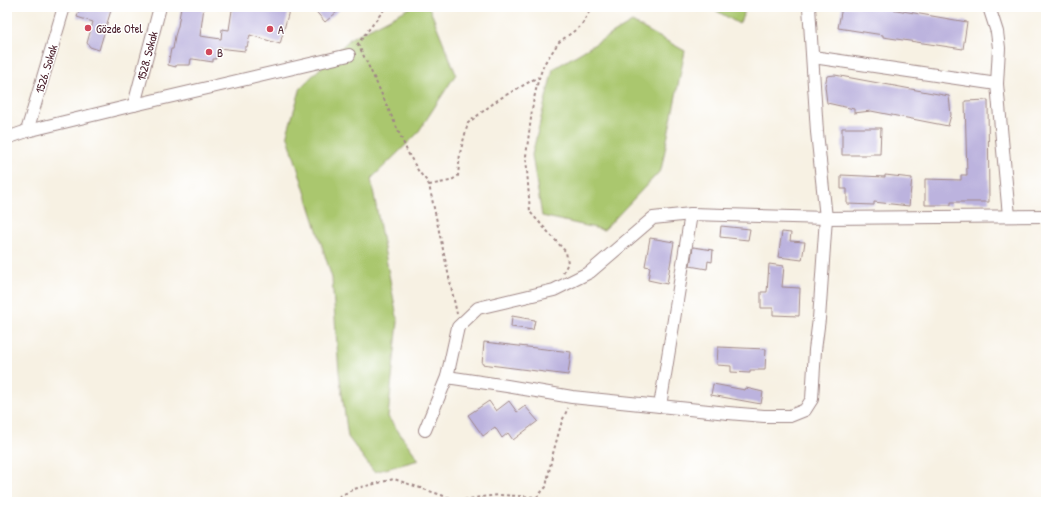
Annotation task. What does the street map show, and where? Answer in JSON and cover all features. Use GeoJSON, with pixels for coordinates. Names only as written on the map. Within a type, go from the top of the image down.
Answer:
{"type":"FeatureCollection","features":[{"type":"Feature","properties":{"kind":"street","name":"1526. Sokak"},"geometry":{"type":"LineString","coordinates":[[27,131],[64,7]]}},
{"type":"Feature","properties":{"kind":"street","name":"1528. Sokak"},"geometry":{"type":"LineString","coordinates":[[134,105],[160,7]]}},
{"type":"Feature","properties":{"kind":"street"},"geometry":{"type":"LineString","coordinates":[[447,377],[572,397],[728,413],[764,416],[790,416],[805,410],[812,400],[826,218],[809,7]]}},
{"type":"Feature","properties":{"kind":"street"},"geometry":{"type":"LineString","coordinates":[[990,7],[997,32],[999,48],[997,84],[1009,216]]}},
{"type":"Feature","properties":{"kind":"street"},"geometry":{"type":"LineString","coordinates":[[9,136],[348,55]]}},
{"type":"Feature","properties":{"kind":"street"},"geometry":{"type":"LineString","coordinates":[[813,57],[997,84]]}},
{"type":"Feature","properties":{"kind":"street"},"geometry":{"type":"LineString","coordinates":[[660,406],[691,214]]}},
{"type":"Feature","properties":{"kind":"street"},"geometry":{"type":"LineString","coordinates":[[425,430],[447,377],[458,327],[478,308],[554,290],[590,272],[653,218],[691,214],[826,218],[1046,216]]}},
{"type":"Feature","properties":{"kind":"path"},"geometry":{"type":"LineString","coordinates":[[348,55],[386,7]]}},
{"type":"Feature","properties":{"kind":"path"},"geometry":{"type":"LineString","coordinates":[[554,290],[568,263],[566,252],[530,212],[526,156],[533,103],[539,77],[544,64],[560,42],[581,26],[592,7]]}},
{"type":"Feature","properties":{"kind":"path"},"geometry":{"type":"LineString","coordinates":[[358,44],[408,153],[419,172],[429,185],[456,308],[458,327]]}},
{"type":"Feature","properties":{"kind":"path"},"geometry":{"type":"LineString","coordinates":[[429,185],[450,181],[458,176],[460,153],[468,124],[499,99],[539,77]]}},
{"type":"Feature","properties":{"kind":"path"},"geometry":{"type":"LineString","coordinates":[[328,502],[329,500],[354,489],[394,479],[447,497],[463,500],[500,495],[537,497],[546,486],[562,421],[572,397]]}},
{"type":"Feature","properties":{"kind":"green space"},"geometry":{"type":"Polygon","coordinates":[[[412,7],[429,7],[456,74],[417,134],[371,179],[398,322],[388,417],[419,460],[374,472],[348,437],[339,372],[332,278],[287,134],[301,87],[351,38],[412,7]]]}},
{"type":"Feature","properties":{"kind":"green space"},"geometry":{"type":"Polygon","coordinates":[[[710,7],[747,7],[739,24],[710,7]]]}},
{"type":"Feature","properties":{"kind":"green space"},"geometry":{"type":"Polygon","coordinates":[[[632,22],[685,51],[661,170],[604,230],[542,216],[532,155],[553,69],[632,22]]]}},
{"type":"Feature","properties":{"kind":"building"},"geometry":{"type":"Polygon","coordinates":[[[80,7],[112,7],[99,50],[90,47],[87,43],[93,22],[77,17],[80,7]]]}},
{"type":"Feature","properties":{"kind":"building"},"geometry":{"type":"Polygon","coordinates":[[[181,7],[204,7],[200,36],[221,39],[222,29],[229,30],[232,10],[234,10],[234,7],[290,7],[280,44],[250,35],[245,51],[218,48],[216,59],[213,59],[213,62],[191,59],[190,65],[176,65],[176,67],[168,65],[171,49],[173,49],[181,7]]]}},
{"type":"Feature","properties":{"kind":"building"},"geometry":{"type":"Polygon","coordinates":[[[312,7],[343,7],[325,22],[312,7]]]}},
{"type":"Feature","properties":{"kind":"building"},"geometry":{"type":"Polygon","coordinates":[[[842,7],[879,7],[967,22],[963,49],[883,37],[883,35],[838,28],[842,7]]]}},
{"type":"Feature","properties":{"kind":"building"},"geometry":{"type":"Polygon","coordinates":[[[835,75],[949,96],[951,115],[948,126],[871,111],[854,113],[854,109],[827,103],[825,86],[827,76],[835,75]]]}},
{"type":"Feature","properties":{"kind":"building"},"geometry":{"type":"Polygon","coordinates":[[[988,100],[989,202],[951,202],[951,205],[925,205],[925,179],[961,180],[961,175],[967,175],[965,101],[988,100]]]}},
{"type":"Feature","properties":{"kind":"building"},"geometry":{"type":"Polygon","coordinates":[[[842,128],[881,128],[880,154],[842,155],[842,128]]]}},
{"type":"Feature","properties":{"kind":"building"},"geometry":{"type":"Polygon","coordinates":[[[841,175],[885,177],[885,175],[912,178],[909,206],[874,202],[874,205],[847,204],[847,189],[841,189],[841,175]]]}},
{"type":"Feature","properties":{"kind":"building"},"geometry":{"type":"Polygon","coordinates":[[[721,226],[750,229],[748,240],[720,237],[721,226]]]}},
{"type":"Feature","properties":{"kind":"building"},"geometry":{"type":"Polygon","coordinates":[[[782,232],[791,233],[790,241],[805,242],[802,260],[778,257],[782,232]]]}},
{"type":"Feature","properties":{"kind":"building"},"geometry":{"type":"Polygon","coordinates":[[[650,238],[674,242],[667,284],[648,280],[650,267],[645,266],[650,238]]]}},
{"type":"Feature","properties":{"kind":"building"},"geometry":{"type":"Polygon","coordinates":[[[693,247],[713,250],[712,262],[708,261],[707,269],[690,266],[693,247]]]}},
{"type":"Feature","properties":{"kind":"building"},"geometry":{"type":"Polygon","coordinates":[[[769,264],[784,266],[782,287],[800,288],[799,316],[773,315],[773,308],[761,308],[761,292],[767,292],[769,264]]]}},
{"type":"Feature","properties":{"kind":"building"},"geometry":{"type":"Polygon","coordinates":[[[512,316],[535,320],[533,330],[511,327],[512,316]]]}},
{"type":"Feature","properties":{"kind":"building"},"geometry":{"type":"Polygon","coordinates":[[[484,342],[571,352],[568,375],[482,364],[484,342]]]}},
{"type":"Feature","properties":{"kind":"building"},"geometry":{"type":"Polygon","coordinates":[[[718,347],[766,349],[765,370],[750,370],[750,373],[731,372],[731,366],[717,365],[718,347]]]}},
{"type":"Feature","properties":{"kind":"building"},"geometry":{"type":"Polygon","coordinates":[[[713,384],[745,390],[746,388],[763,392],[761,404],[711,395],[713,384]]]}},
{"type":"Feature","properties":{"kind":"building"},"geometry":{"type":"Polygon","coordinates":[[[489,401],[496,411],[509,401],[517,412],[525,406],[538,421],[513,440],[508,433],[502,438],[495,427],[483,436],[468,415],[489,401]]]}},
{"type":"Feature","properties":{"kind":"place","name":"Gözde Otel"},"geometry":{"type":"Point","coordinates":[88,28]}},
{"type":"Feature","properties":{"kind":"place","name":"A"},"geometry":{"type":"Point","coordinates":[270,29]}},
{"type":"Feature","properties":{"kind":"place","name":"B"},"geometry":{"type":"Point","coordinates":[209,52]}}]}
